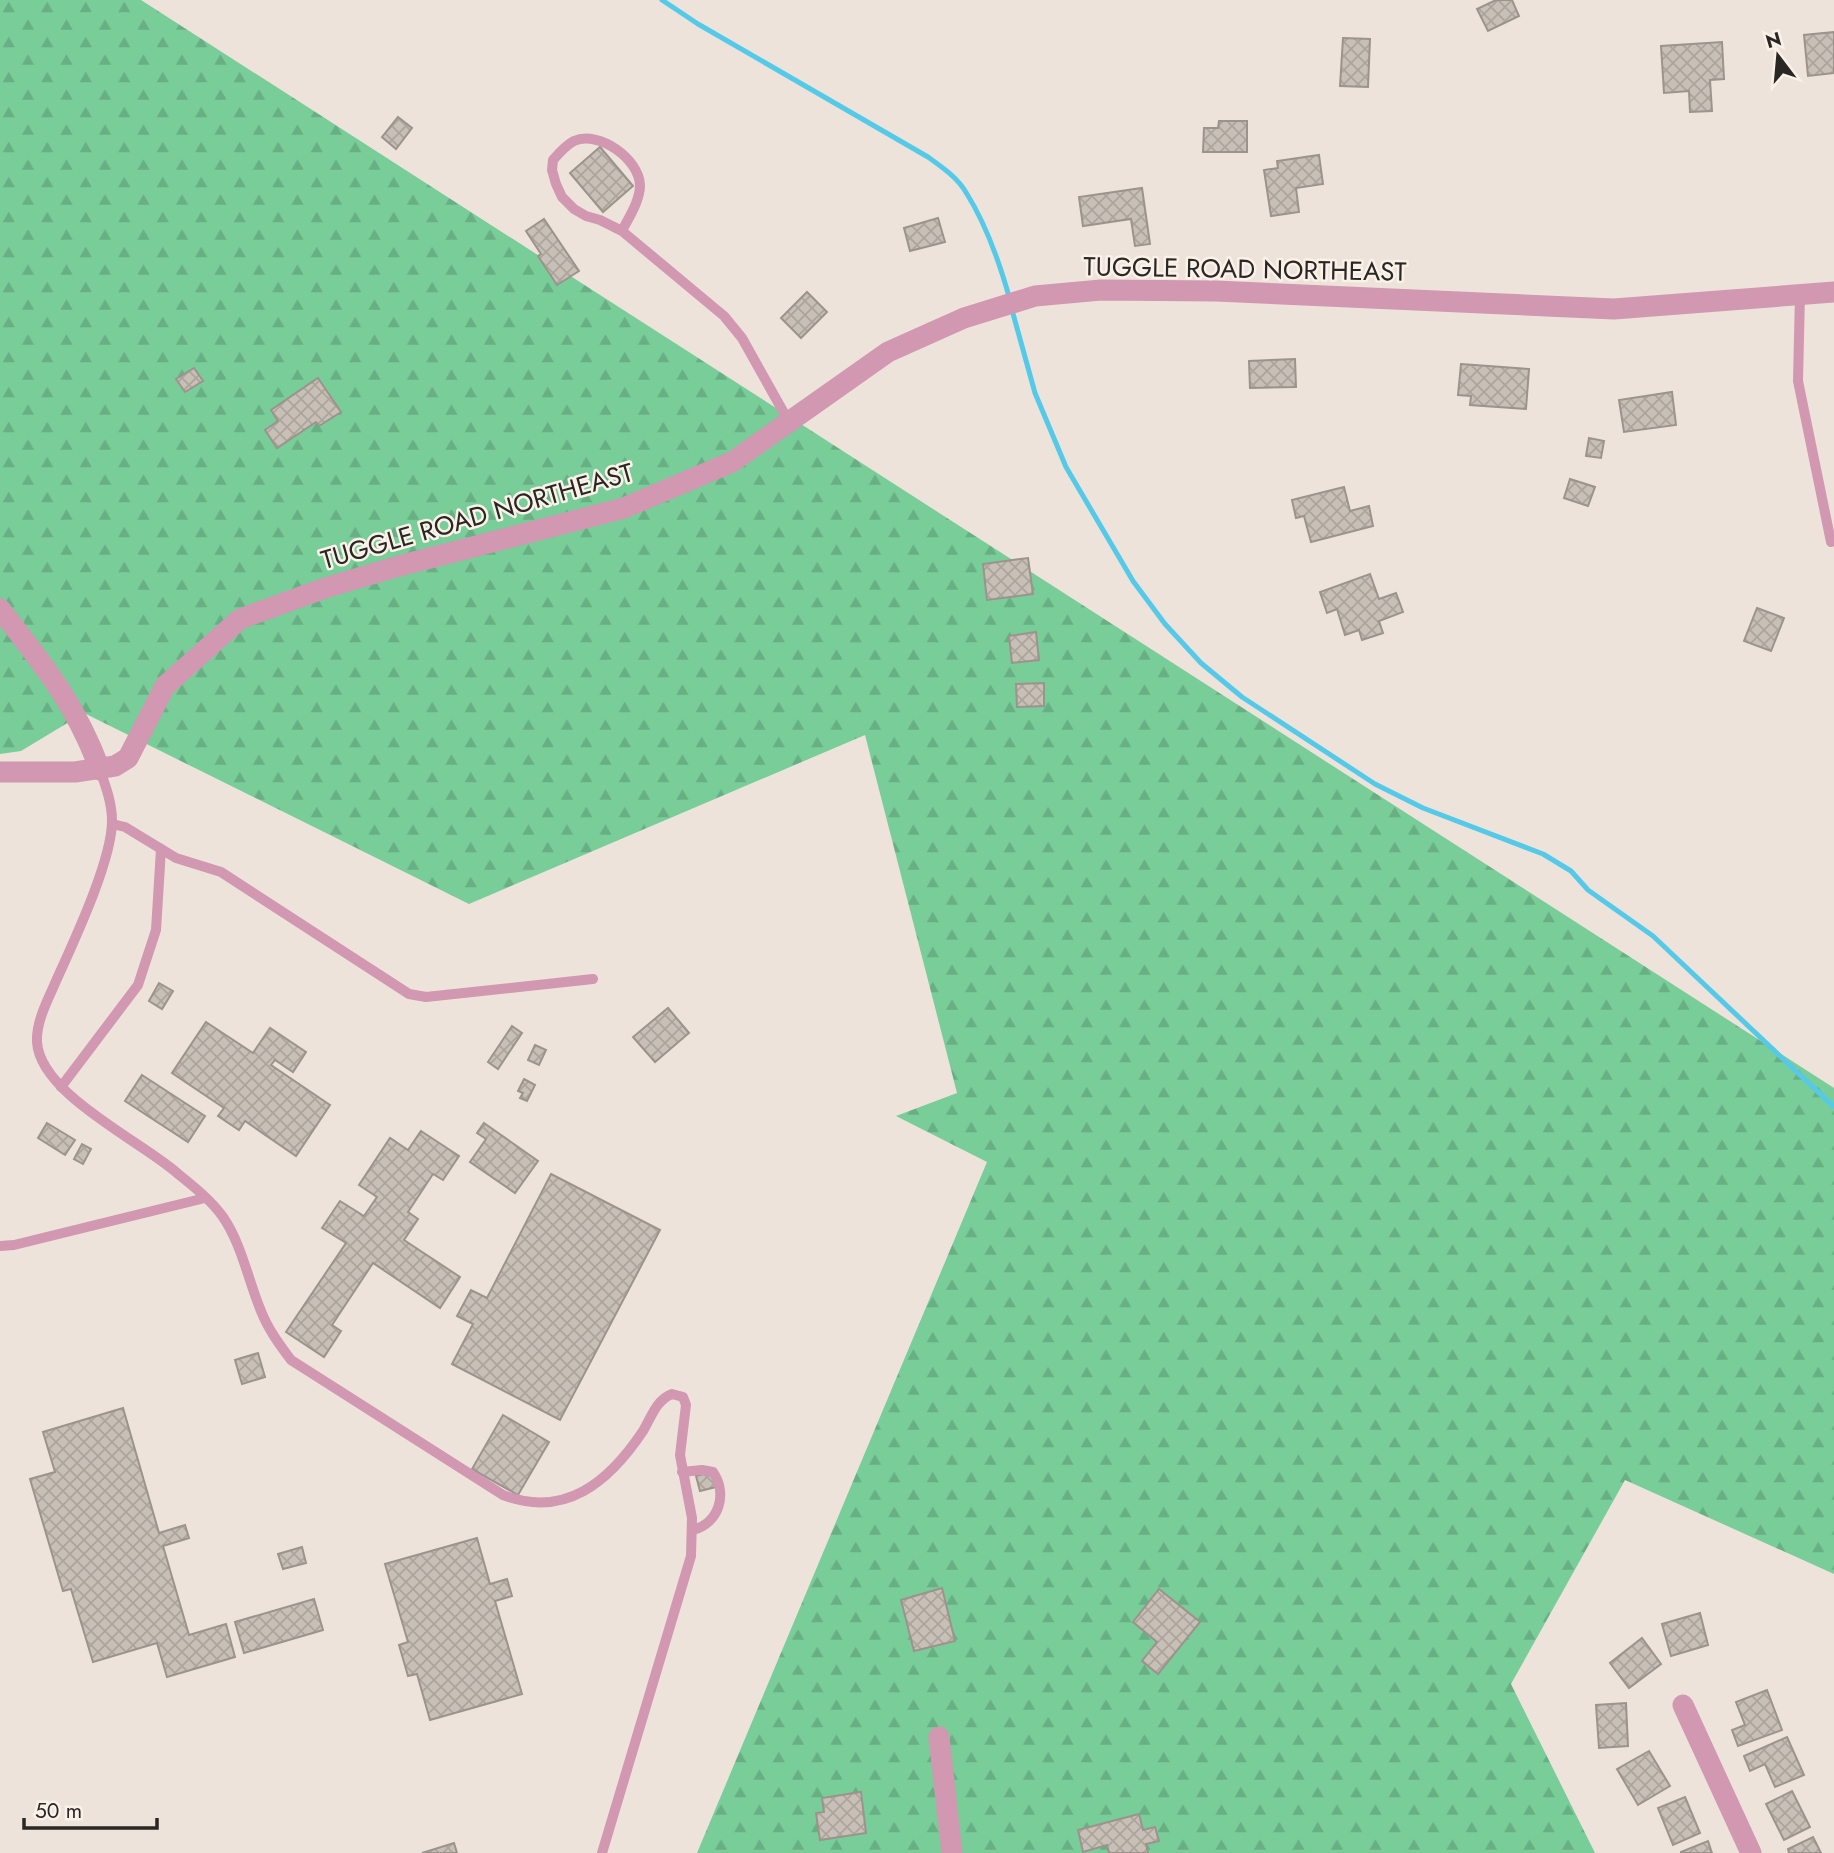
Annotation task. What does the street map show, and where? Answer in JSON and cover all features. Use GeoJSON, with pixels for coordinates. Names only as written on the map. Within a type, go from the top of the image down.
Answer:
{"type":"FeatureCollection","features":[{"type":"Feature","properties":{"kind":"street","name":"TUGGLE ROAD NORTHEAST"},"geometry":{"type":"LineString","coordinates":[[0,772],[75,772],[115,766],[128,758],[165,685],[240,619],[328,587],[399,566],[624,508],[732,463],[888,352],[964,318],[1035,296],[1101,290],[1216,291],[1614,309],[1834,292]]}},
{"type":"Feature","properties":{"kind":"street"},"geometry":{"type":"LineString","coordinates":[[0,609],[64,693],[79,720],[100,770]]}},
{"type":"Feature","properties":{"kind":"street"},"geometry":{"type":"LineString","coordinates":[[1683,1705],[1751,1853]]}},
{"type":"Feature","properties":{"kind":"street"},"geometry":{"type":"LineString","coordinates":[[939,1737],[952,1853]]}},
{"type":"Feature","properties":{"kind":"lane"},"geometry":{"type":"LineString","coordinates":[[622,232],[639,196],[638,172],[628,160],[602,142],[588,138],[575,141],[553,160],[552,170],[562,197],[586,216],[622,232],[724,316],[742,338],[789,422]]}},
{"type":"Feature","properties":{"kind":"lane"},"geometry":{"type":"LineString","coordinates":[[1800,294],[1798,381],[1831,542]]}},
{"type":"Feature","properties":{"kind":"lane"},"geometry":{"type":"LineString","coordinates":[[100,770],[111,807],[111,836],[98,880],[46,1004],[38,1029],[40,1054],[61,1087],[174,1170],[222,1216],[235,1239],[273,1336],[291,1360],[503,1495],[527,1503],[552,1504],[581,1493],[608,1473],[640,1435],[659,1403],[672,1394],[681,1395],[686,1405],[680,1449],[693,1530],[691,1556],[602,1853]]}},
{"type":"Feature","properties":{"kind":"lane"},"geometry":{"type":"LineString","coordinates":[[112,824],[125,827],[176,858],[221,872],[409,994],[426,997],[593,979]]}},
{"type":"Feature","properties":{"kind":"lane"},"geometry":{"type":"LineString","coordinates":[[61,1087],[138,985],[156,930],[160,849]]}},
{"type":"Feature","properties":{"kind":"lane"},"geometry":{"type":"LineString","coordinates":[[0,1246],[14,1245],[205,1198]]}},
{"type":"Feature","properties":{"kind":"lane"},"geometry":{"type":"LineString","coordinates":[[682,1472],[713,1472],[720,1491],[719,1507],[713,1517],[708,1524],[693,1530]]}},
{"type":"Feature","properties":{"kind":"green space"},"geometry":{"type":"Polygon","coordinates":[[[0,0],[141,0],[1834,1088],[1834,1574],[1625,1480],[1511,1684],[1595,1853],[697,1853],[987,1162],[896,1116],[957,1093],[865,735],[469,904],[84,713],[21,751],[0,754],[0,0]]]}},
{"type":"Feature","properties":{"kind":"building"},"geometry":{"type":"Polygon","coordinates":[[[1496,0],[1512,0],[1519,16],[1488,31],[1477,9],[1496,0]]]}},
{"type":"Feature","properties":{"kind":"building"},"geometry":{"type":"Polygon","coordinates":[[[1834,32],[1834,73],[1808,76],[1804,35],[1834,32]]]}},
{"type":"Feature","properties":{"kind":"building"},"geometry":{"type":"Polygon","coordinates":[[[1343,38],[1370,39],[1368,87],[1340,86],[1343,38]]]}},
{"type":"Feature","properties":{"kind":"building"},"geometry":{"type":"Polygon","coordinates":[[[1722,42],[1724,79],[1710,80],[1712,111],[1690,112],[1689,91],[1664,93],[1661,46],[1722,42]]]}},
{"type":"Feature","properties":{"kind":"building"},"geometry":{"type":"Polygon","coordinates":[[[398,117],[412,128],[396,149],[382,137],[398,117]]]}},
{"type":"Feature","properties":{"kind":"building"},"geometry":{"type":"Polygon","coordinates":[[[1219,121],[1247,121],[1247,152],[1203,152],[1204,128],[1218,128],[1219,121]]]}},
{"type":"Feature","properties":{"kind":"building"},"geometry":{"type":"Polygon","coordinates":[[[600,147],[633,186],[603,212],[570,173],[600,147]]]}},
{"type":"Feature","properties":{"kind":"building"},"geometry":{"type":"Polygon","coordinates":[[[1319,155],[1323,184],[1296,188],[1299,212],[1271,216],[1264,170],[1278,168],[1277,161],[1319,155]]]}},
{"type":"Feature","properties":{"kind":"building"},"geometry":{"type":"Polygon","coordinates":[[[1142,188],[1150,244],[1135,246],[1131,219],[1083,226],[1079,197],[1142,188]]]}},
{"type":"Feature","properties":{"kind":"building"},"geometry":{"type":"Polygon","coordinates":[[[938,218],[945,242],[910,251],[904,228],[938,218]]]}},
{"type":"Feature","properties":{"kind":"building"},"geometry":{"type":"Polygon","coordinates":[[[544,219],[579,271],[557,285],[526,231],[544,219]]]}},
{"type":"Feature","properties":{"kind":"building"},"geometry":{"type":"Polygon","coordinates":[[[807,292],[827,312],[801,338],[781,318],[807,292]]]}},
{"type":"Feature","properties":{"kind":"building"},"geometry":{"type":"Polygon","coordinates":[[[1295,359],[1296,387],[1250,388],[1249,361],[1295,359]]]}},
{"type":"Feature","properties":{"kind":"building"},"geometry":{"type":"Polygon","coordinates":[[[1461,364],[1529,369],[1526,409],[1470,405],[1471,396],[1458,395],[1461,364]]]}},
{"type":"Feature","properties":{"kind":"building"},"geometry":{"type":"Polygon","coordinates":[[[194,368],[203,381],[185,392],[176,379],[194,368]]]}},
{"type":"Feature","properties":{"kind":"building"},"geometry":{"type":"Polygon","coordinates":[[[318,378],[341,412],[319,426],[316,422],[277,448],[265,430],[278,421],[271,410],[318,378]]]}},
{"type":"Feature","properties":{"kind":"building"},"geometry":{"type":"Polygon","coordinates":[[[1672,392],[1676,425],[1624,432],[1619,400],[1672,392]]]}},
{"type":"Feature","properties":{"kind":"building"},"geometry":{"type":"Polygon","coordinates":[[[1589,438],[1604,441],[1601,458],[1586,456],[1589,438]]]}},
{"type":"Feature","properties":{"kind":"building"},"geometry":{"type":"Polygon","coordinates":[[[1570,479],[1595,487],[1588,506],[1564,498],[1570,479]]]}},
{"type":"Feature","properties":{"kind":"building"},"geometry":{"type":"Polygon","coordinates":[[[1344,487],[1350,511],[1369,506],[1373,526],[1311,542],[1304,516],[1296,518],[1292,500],[1344,487]]]}},
{"type":"Feature","properties":{"kind":"building"},"geometry":{"type":"Polygon","coordinates":[[[1028,558],[1033,594],[987,600],[983,564],[1028,558]]]}},
{"type":"Feature","properties":{"kind":"building"},"geometry":{"type":"Polygon","coordinates":[[[1370,574],[1379,599],[1396,593],[1403,612],[1379,621],[1383,633],[1362,640],[1359,630],[1345,635],[1337,609],[1327,613],[1320,592],[1370,574]]]}},
{"type":"Feature","properties":{"kind":"building"},"geometry":{"type":"Polygon","coordinates":[[[1757,608],[1784,618],[1771,651],[1744,641],[1757,608]]]}},
{"type":"Feature","properties":{"kind":"building"},"geometry":{"type":"Polygon","coordinates":[[[1036,632],[1039,660],[1012,663],[1009,636],[1036,632]]]}},
{"type":"Feature","properties":{"kind":"building"},"geometry":{"type":"Polygon","coordinates":[[[1044,683],[1044,706],[1017,707],[1016,684],[1044,683]]]}},
{"type":"Feature","properties":{"kind":"building"},"geometry":{"type":"Polygon","coordinates":[[[159,983],[173,991],[162,1009],[149,1001],[159,983]]]}},
{"type":"Feature","properties":{"kind":"building"},"geometry":{"type":"Polygon","coordinates":[[[668,1008],[689,1033],[655,1062],[633,1037],[668,1008]]]}},
{"type":"Feature","properties":{"kind":"building"},"geometry":{"type":"Polygon","coordinates":[[[206,1022],[253,1053],[270,1028],[306,1052],[293,1072],[275,1060],[271,1065],[330,1105],[296,1156],[245,1121],[239,1130],[218,1116],[224,1108],[172,1073],[206,1022]]]}},
{"type":"Feature","properties":{"kind":"building"},"geometry":{"type":"Polygon","coordinates":[[[512,1026],[522,1033],[498,1069],[488,1062],[512,1026]]]}},
{"type":"Feature","properties":{"kind":"building"},"geometry":{"type":"Polygon","coordinates":[[[535,1045],[546,1050],[539,1065],[528,1060],[535,1045]]]}},
{"type":"Feature","properties":{"kind":"building"},"geometry":{"type":"Polygon","coordinates":[[[142,1075],[205,1116],[188,1142],[125,1101],[142,1075]]]}},
{"type":"Feature","properties":{"kind":"building"},"geometry":{"type":"Polygon","coordinates":[[[524,1079],[535,1085],[527,1101],[520,1098],[523,1093],[518,1091],[524,1079]]]}},
{"type":"Feature","properties":{"kind":"building"},"geometry":{"type":"Polygon","coordinates":[[[47,1123],[75,1140],[65,1155],[38,1138],[47,1123]]]}},
{"type":"Feature","properties":{"kind":"building"},"geometry":{"type":"Polygon","coordinates":[[[484,1123],[538,1161],[515,1193],[470,1162],[486,1139],[477,1133],[484,1123]]]}},
{"type":"Feature","properties":{"kind":"building"},"geometry":{"type":"Polygon","coordinates":[[[421,1131],[459,1156],[443,1180],[433,1174],[408,1212],[418,1219],[404,1240],[460,1277],[440,1308],[373,1263],[332,1325],[341,1331],[324,1357],[286,1332],[346,1243],[322,1228],[340,1201],[364,1216],[377,1197],[359,1185],[390,1138],[408,1150],[421,1131]]]}},
{"type":"Feature","properties":{"kind":"building"},"geometry":{"type":"Polygon","coordinates":[[[82,1144],[91,1149],[83,1164],[74,1159],[82,1144]]]}},
{"type":"Feature","properties":{"kind":"building"},"geometry":{"type":"Polygon","coordinates":[[[551,1174],[660,1230],[560,1420],[452,1364],[473,1324],[457,1316],[471,1290],[487,1298],[551,1174]]]}},
{"type":"Feature","properties":{"kind":"building"},"geometry":{"type":"Polygon","coordinates":[[[258,1353],[265,1377],[242,1384],[235,1360],[258,1353]]]}},
{"type":"Feature","properties":{"kind":"building"},"geometry":{"type":"Polygon","coordinates":[[[123,1408],[159,1533],[185,1525],[189,1538],[163,1546],[189,1635],[226,1624],[235,1657],[167,1677],[157,1643],[93,1662],[71,1589],[63,1591],[30,1479],[55,1472],[43,1432],[123,1408]]]}},
{"type":"Feature","properties":{"kind":"building"},"geometry":{"type":"Polygon","coordinates":[[[503,1415],[549,1442],[518,1495],[472,1469],[503,1415]]]}},
{"type":"Feature","properties":{"kind":"building"},"geometry":{"type":"Polygon","coordinates":[[[711,1472],[716,1487],[700,1491],[696,1476],[711,1472]]]}},
{"type":"Feature","properties":{"kind":"building"},"geometry":{"type":"Polygon","coordinates":[[[477,1538],[490,1584],[507,1579],[512,1596],[495,1601],[522,1694],[430,1720],[417,1674],[408,1676],[399,1645],[408,1642],[385,1564],[477,1538]]]}},
{"type":"Feature","properties":{"kind":"building"},"geometry":{"type":"Polygon","coordinates":[[[302,1547],[306,1563],[283,1569],[278,1554],[302,1547]]]}},
{"type":"Feature","properties":{"kind":"building"},"geometry":{"type":"Polygon","coordinates":[[[942,1588],[955,1641],[914,1651],[901,1600],[942,1588]]]}},
{"type":"Feature","properties":{"kind":"building"},"geometry":{"type":"Polygon","coordinates":[[[1159,1589],[1200,1622],[1158,1674],[1142,1661],[1157,1642],[1133,1622],[1159,1589]]]}},
{"type":"Feature","properties":{"kind":"building"},"geometry":{"type":"Polygon","coordinates":[[[314,1599],[323,1630],[244,1653],[235,1622],[314,1599]]]}},
{"type":"Feature","properties":{"kind":"building"},"geometry":{"type":"Polygon","coordinates":[[[1700,1613],[1708,1645],[1671,1656],[1662,1624],[1700,1613]]]}},
{"type":"Feature","properties":{"kind":"building"},"geometry":{"type":"Polygon","coordinates":[[[1642,1638],[1661,1664],[1629,1688],[1610,1663],[1642,1638]]]}},
{"type":"Feature","properties":{"kind":"building"},"geometry":{"type":"Polygon","coordinates":[[[1767,1690],[1782,1730],[1738,1746],[1732,1730],[1745,1725],[1736,1702],[1767,1690]]]}},
{"type":"Feature","properties":{"kind":"building"},"geometry":{"type":"Polygon","coordinates":[[[1626,1703],[1628,1746],[1599,1748],[1596,1705],[1626,1703]]]}},
{"type":"Feature","properties":{"kind":"building"},"geometry":{"type":"Polygon","coordinates":[[[1787,1737],[1804,1775],[1775,1787],[1765,1764],[1750,1771],[1744,1756],[1787,1737]]]}},
{"type":"Feature","properties":{"kind":"building"},"geometry":{"type":"Polygon","coordinates":[[[1649,1751],[1670,1786],[1638,1805],[1617,1769],[1649,1751]]]}},
{"type":"Feature","properties":{"kind":"building"},"geometry":{"type":"Polygon","coordinates":[[[1792,1791],[1810,1827],[1784,1840],[1766,1804],[1792,1791]]]}},
{"type":"Feature","properties":{"kind":"building"},"geometry":{"type":"Polygon","coordinates":[[[861,1792],[866,1833],[820,1840],[816,1813],[824,1812],[822,1798],[861,1792]]]}},
{"type":"Feature","properties":{"kind":"building"},"geometry":{"type":"Polygon","coordinates":[[[1685,1797],[1700,1833],[1673,1845],[1658,1808],[1685,1797]]]}},
{"type":"Feature","properties":{"kind":"building"},"geometry":{"type":"Polygon","coordinates":[[[1139,1814],[1143,1830],[1155,1827],[1159,1841],[1146,1844],[1148,1853],[1109,1853],[1107,1845],[1083,1852],[1078,1830],[1139,1814]]]}},
{"type":"Feature","properties":{"kind":"building"},"geometry":{"type":"Polygon","coordinates":[[[1813,1837],[1821,1853],[1789,1853],[1788,1849],[1813,1837]]]}},
{"type":"Feature","properties":{"kind":"building"},"geometry":{"type":"Polygon","coordinates":[[[1708,1841],[1712,1853],[1681,1853],[1681,1852],[1708,1841]]]}},
{"type":"Feature","properties":{"kind":"building"},"geometry":{"type":"Polygon","coordinates":[[[454,1843],[457,1853],[422,1853],[454,1843]]]}},
{"type":"Feature","properties":{"kind":"waterway"},"geometry":{"type":"LineString","coordinates":[[662,0],[698,24],[928,157],[949,173],[963,188],[981,219],[1010,300]]}},
{"type":"Feature","properties":{"kind":"waterway"},"geometry":{"type":"LineString","coordinates":[[1012,310],[1035,393],[1066,467],[1133,581],[1165,624],[1201,663],[1242,697],[1375,784],[1423,808],[1543,854],[1571,871],[1588,890],[1653,936],[1834,1107]]}}]}
